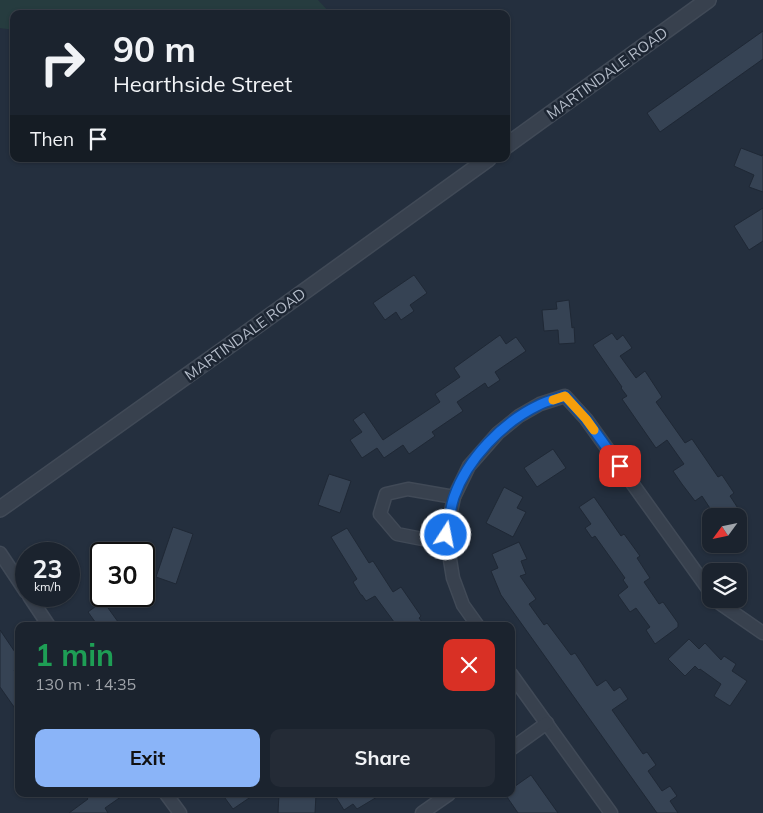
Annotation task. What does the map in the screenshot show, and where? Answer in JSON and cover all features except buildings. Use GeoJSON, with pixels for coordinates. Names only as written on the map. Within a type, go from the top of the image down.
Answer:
{"type":"FeatureCollection","features":[{"type":"Feature","properties":{"kind":"street","name":"MARTINDALE ROAD"},"geometry":{"type":"LineString","coordinates":[[510,143],[708,0]]}},
{"type":"Feature","properties":{"kind":"street","name":"MARTINDALE ROAD"},"geometry":{"type":"LineString","coordinates":[[0,509],[484,162]]}},
{"type":"Feature","properties":{"kind":"street"},"geometry":{"type":"LineString","coordinates":[[475,622],[463,604],[453,578],[446,535],[454,497],[469,466],[498,434],[519,416],[540,404],[565,396],[586,419],[702,580]]}},
{"type":"Feature","properties":{"kind":"street"},"geometry":{"type":"LineString","coordinates":[[448,544],[397,534],[380,514],[386,494],[400,490],[408,489],[454,497]]}},
{"type":"Feature","properties":{"kind":"street"},"geometry":{"type":"LineString","coordinates":[[0,553],[15,576]]}},
{"type":"Feature","properties":{"kind":"street"},"geometry":{"type":"LineString","coordinates":[[36,607],[46,622]]}},
{"type":"Feature","properties":{"kind":"street"},"geometry":{"type":"LineString","coordinates":[[727,608],[763,633]]}},
{"type":"Feature","properties":{"kind":"street"},"geometry":{"type":"LineString","coordinates":[[515,680],[610,813]]}},
{"type":"Feature","properties":{"kind":"street"},"geometry":{"type":"LineString","coordinates":[[515,746],[546,723]]}},
{"type":"Feature","properties":{"kind":"street"},"geometry":{"type":"LineString","coordinates":[[168,797],[180,813]]}},
{"type":"Feature","properties":{"kind":"street"},"geometry":{"type":"LineString","coordinates":[[422,813],[445,797]]}},
{"type":"Feature","properties":{"kind":"green space"},"geometry":{"type":"Polygon","coordinates":[[[0,0],[318,0],[327,10],[10,10],[10,29],[0,28],[0,0]]]}},
{"type":"Feature","properties":{"kind":"slow traffic"},"geometry":{"type":"LineString","coordinates":[[553,400],[565,396],[594,430]]}},
{"type":"Feature","properties":{"kind":"route"},"geometry":{"type":"LineString","coordinates":[[446,535],[454,497],[469,466],[498,434],[519,416],[540,404],[565,396],[586,419],[620,466]]}}]}
